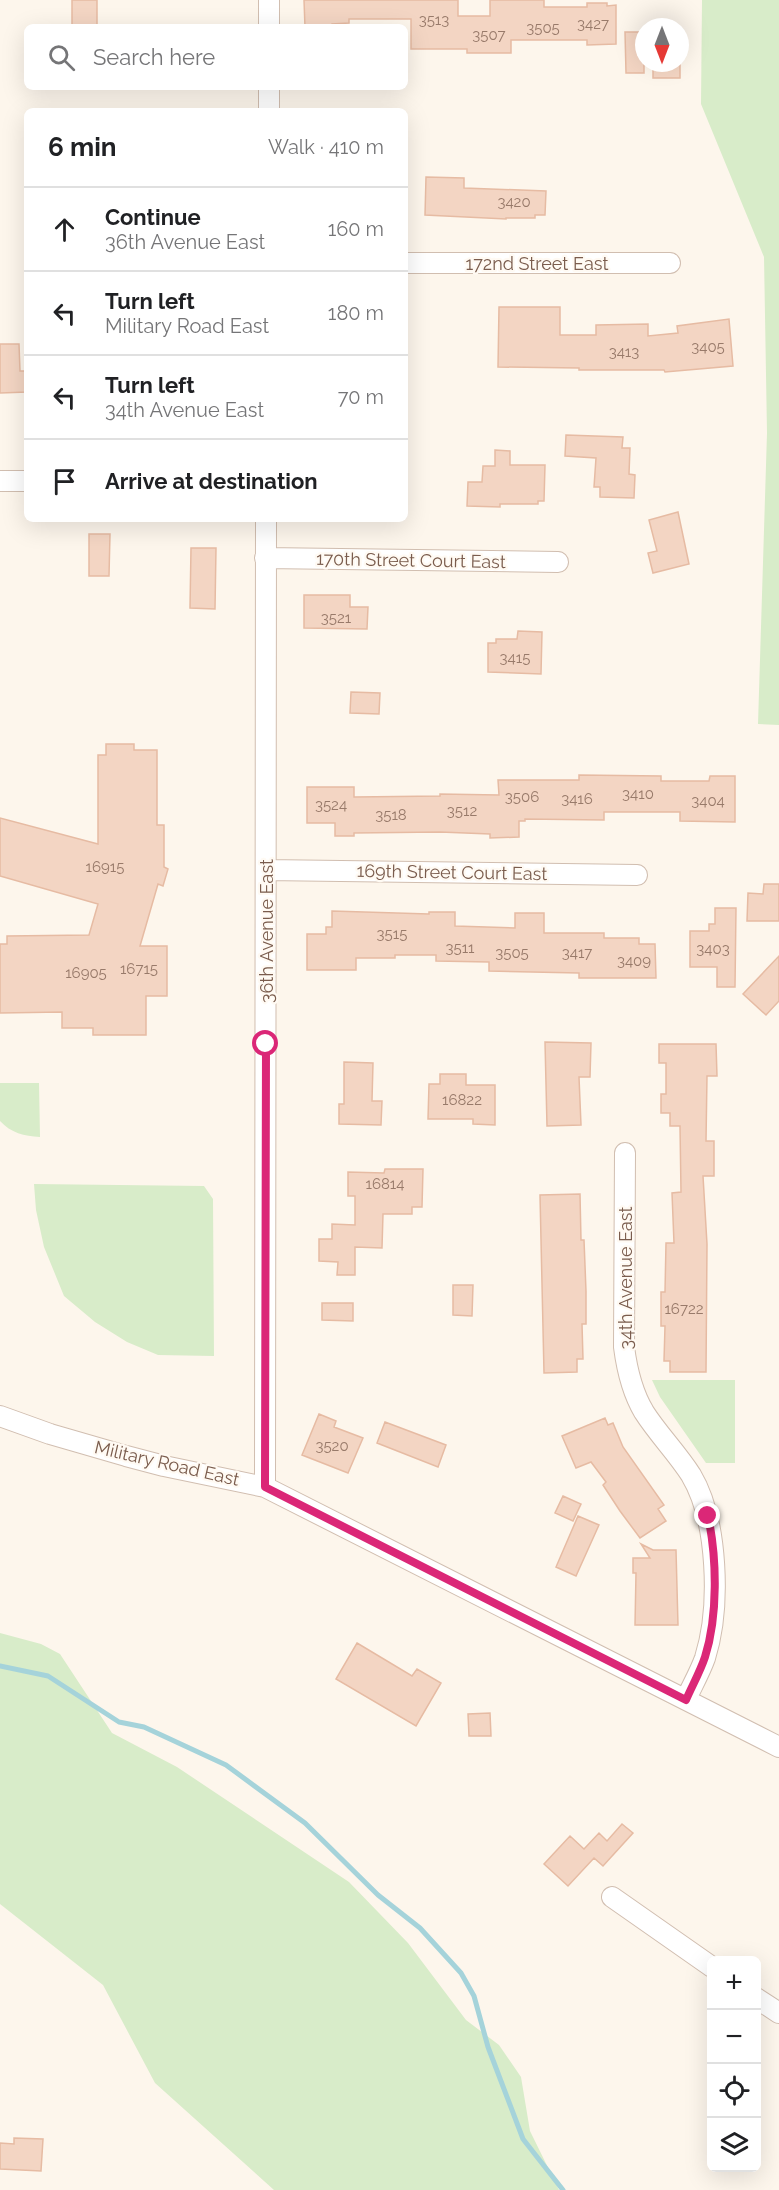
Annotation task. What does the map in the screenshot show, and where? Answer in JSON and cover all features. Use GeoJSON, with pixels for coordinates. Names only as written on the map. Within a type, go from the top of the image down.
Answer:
{"type":"FeatureCollection","features":[{"type":"Feature","properties":{"kind":"street"},"geometry":{"type":"LineString","coordinates":[[269,0],[269,24]]}},
{"type":"Feature","properties":{"kind":"street"},"geometry":{"type":"LineString","coordinates":[[269,90],[269,108]]}},
{"type":"Feature","properties":{"kind":"street","name":"172nd Street East"},"geometry":{"type":"LineString","coordinates":[[408,263],[670,263]]}},
{"type":"Feature","properties":{"kind":"street"},"geometry":{"type":"LineString","coordinates":[[0,481],[24,481]]}},
{"type":"Feature","properties":{"kind":"street","name":"36th Avenue East"},"geometry":{"type":"LineString","coordinates":[[265,1487],[266,522]]}},
{"type":"Feature","properties":{"kind":"street","name":"170th Street Court East"},"geometry":{"type":"LineString","coordinates":[[265,558],[558,562]]}},
{"type":"Feature","properties":{"kind":"street","name":"169th Street Court East"},"geometry":{"type":"LineString","coordinates":[[266,870],[638,875]]}},
{"type":"Feature","properties":{"kind":"street","name":"34th Avenue East"},"geometry":{"type":"LineString","coordinates":[[625,1153],[624,1347],[627,1372],[644,1411],[690,1475],[702,1496],[714,1541],[714,1610],[710,1636],[705,1659],[686,1700]]}},
{"type":"Feature","properties":{"kind":"street","name":"Military Road East"},"geometry":{"type":"LineString","coordinates":[[0,1416],[50,1434],[126,1456],[265,1487],[779,1747]]}},
{"type":"Feature","properties":{"kind":"street"},"geometry":{"type":"LineString","coordinates":[[612,1897],[707,1964]]}},
{"type":"Feature","properties":{"kind":"street"},"geometry":{"type":"LineString","coordinates":[[761,2001],[779,2013]]}},
{"type":"Feature","properties":{"kind":"green space"},"geometry":{"type":"Polygon","coordinates":[[[702,0],[779,0],[779,725],[758,724],[767,433],[764,257],[701,104],[702,0]]]}},
{"type":"Feature","properties":{"kind":"green space"},"geometry":{"type":"Polygon","coordinates":[[[0,1083],[39,1083],[40,1137],[18,1133],[0,1121],[0,1083]]]}},
{"type":"Feature","properties":{"kind":"green space"},"geometry":{"type":"Polygon","coordinates":[[[34,1184],[204,1186],[213,1199],[214,1356],[158,1355],[127,1342],[95,1322],[64,1296],[44,1247],[36,1210],[34,1184]]]}},
{"type":"Feature","properties":{"kind":"green space"},"geometry":{"type":"Polygon","coordinates":[[[652,1380],[735,1380],[735,1463],[706,1463],[660,1397],[652,1380]]]}},
{"type":"Feature","properties":{"kind":"green space"},"geometry":{"type":"Polygon","coordinates":[[[0,1633],[41,1644],[60,1654],[112,1733],[177,1767],[349,1882],[408,1943],[466,2020],[499,2045],[521,2077],[530,2131],[559,2190],[274,2190],[155,2083],[103,1985],[0,1904],[0,1633]]]}},
{"type":"Feature","properties":{"kind":"building"},"geometry":{"type":"Polygon","coordinates":[[[72,0],[97,0],[97,24],[72,24],[72,0]]]}},
{"type":"Feature","properties":{"kind":"building"},"geometry":{"type":"Polygon","coordinates":[[[304,0],[458,0],[458,16],[490,16],[490,0],[544,0],[544,7],[587,7],[587,3],[607,3],[607,6],[616,5],[616,44],[587,45],[587,40],[511,40],[511,53],[467,53],[467,49],[411,49],[411,19],[349,19],[349,23],[305,24],[304,0]]]}},
{"type":"Feature","properties":{"kind":"building"},"geometry":{"type":"Polygon","coordinates":[[[625,32],[635,32],[635,72],[644,73],[626,73],[625,32]]]}},
{"type":"Feature","properties":{"kind":"building"},"geometry":{"type":"Polygon","coordinates":[[[653,72],[680,72],[680,78],[653,78],[653,72]]]}},
{"type":"Feature","properties":{"kind":"building"},"geometry":{"type":"Polygon","coordinates":[[[426,177],[464,178],[464,188],[546,191],[545,215],[535,215],[535,218],[506,219],[425,215],[426,177]]]}},
{"type":"Feature","properties":{"kind":"building"},"geometry":{"type":"Polygon","coordinates":[[[499,307],[560,307],[560,335],[596,335],[596,325],[648,324],[648,336],[678,333],[677,326],[729,319],[733,366],[665,372],[664,370],[498,367],[499,307]]]}},
{"type":"Feature","properties":{"kind":"building"},"geometry":{"type":"Polygon","coordinates":[[[0,344],[19,344],[20,371],[24,371],[24,392],[0,393],[0,344]]]}},
{"type":"Feature","properties":{"kind":"building"},"geometry":{"type":"Polygon","coordinates":[[[566,435],[623,437],[622,448],[630,448],[629,474],[635,475],[634,498],[600,497],[600,487],[594,487],[596,458],[565,456],[566,435]]]}},
{"type":"Feature","properties":{"kind":"building"},"geometry":{"type":"Polygon","coordinates":[[[495,450],[510,451],[510,465],[545,465],[544,501],[538,501],[538,504],[500,504],[500,507],[467,506],[468,482],[482,482],[483,466],[495,466],[495,450]]]}},
{"type":"Feature","properties":{"kind":"building"},"geometry":{"type":"Polygon","coordinates":[[[678,512],[689,564],[653,573],[648,553],[657,551],[649,520],[678,512]]]}},
{"type":"Feature","properties":{"kind":"building"},"geometry":{"type":"Polygon","coordinates":[[[89,534],[110,534],[109,576],[89,576],[89,534]]]}},
{"type":"Feature","properties":{"kind":"building"},"geometry":{"type":"Polygon","coordinates":[[[191,548],[216,548],[215,609],[190,608],[191,548]]]}},
{"type":"Feature","properties":{"kind":"building"},"geometry":{"type":"Polygon","coordinates":[[[304,595],[350,595],[350,607],[368,607],[367,629],[304,628],[304,595]]]}},
{"type":"Feature","properties":{"kind":"building"},"geometry":{"type":"Polygon","coordinates":[[[518,631],[542,632],[541,674],[488,672],[488,643],[496,643],[496,639],[517,639],[518,631]]]}},
{"type":"Feature","properties":{"kind":"building"},"geometry":{"type":"Polygon","coordinates":[[[351,692],[380,693],[379,714],[350,713],[351,692]]]}},
{"type":"Feature","properties":{"kind":"building"},"geometry":{"type":"Polygon","coordinates":[[[106,744],[134,744],[134,750],[157,750],[157,825],[164,825],[164,867],[168,869],[163,886],[158,884],[140,946],[167,946],[167,996],[146,996],[146,1035],[93,1035],[93,1028],[62,1028],[62,1012],[0,1013],[0,944],[7,944],[7,936],[89,935],[98,904],[0,876],[0,818],[98,844],[98,755],[106,755],[106,744]]]}},
{"type":"Feature","properties":{"kind":"building"},"geometry":{"type":"Polygon","coordinates":[[[579,775],[661,776],[661,781],[709,781],[710,776],[735,776],[735,822],[680,821],[680,812],[604,812],[604,820],[525,819],[525,821],[519,821],[519,837],[490,838],[490,834],[440,832],[354,833],[354,836],[335,836],[335,823],[307,823],[307,787],[354,787],[354,797],[440,796],[440,794],[499,795],[498,780],[579,780],[579,775]]]}},
{"type":"Feature","properties":{"kind":"building"},"geometry":{"type":"Polygon","coordinates":[[[764,884],[779,884],[779,921],[747,921],[748,893],[763,894],[764,884]]]}},
{"type":"Feature","properties":{"kind":"building"},"geometry":{"type":"Polygon","coordinates":[[[715,908],[736,908],[735,987],[717,987],[717,967],[690,967],[690,931],[709,931],[709,924],[715,924],[715,908]]]}},
{"type":"Feature","properties":{"kind":"building"},"geometry":{"type":"Polygon","coordinates":[[[332,911],[429,914],[429,912],[455,912],[455,926],[515,928],[515,913],[544,913],[544,933],[604,933],[604,938],[639,938],[639,944],[655,944],[656,978],[579,978],[579,973],[489,971],[489,962],[436,961],[436,955],[356,958],[356,970],[307,970],[307,934],[326,934],[326,927],[332,927],[332,911]]]}},
{"type":"Feature","properties":{"kind":"building"},"geometry":{"type":"Polygon","coordinates":[[[779,956],[779,1001],[766,1015],[743,994],[779,956]]]}},
{"type":"Feature","properties":{"kind":"building"},"geometry":{"type":"Polygon","coordinates":[[[545,1042],[591,1043],[590,1077],[579,1077],[581,1125],[547,1126],[545,1042]]]}},
{"type":"Feature","properties":{"kind":"building"},"geometry":{"type":"Polygon","coordinates":[[[659,1044],[716,1044],[717,1076],[707,1076],[706,1141],[714,1141],[714,1176],[703,1176],[707,1244],[706,1372],[670,1372],[670,1361],[664,1361],[665,1326],[661,1326],[661,1292],[665,1292],[666,1243],[674,1243],[672,1193],[681,1192],[680,1126],[670,1126],[670,1113],[661,1113],[661,1094],[666,1094],[666,1063],[659,1063],[659,1044]]]}},
{"type":"Feature","properties":{"kind":"building"},"geometry":{"type":"Polygon","coordinates":[[[344,1062],[373,1063],[372,1101],[382,1101],[381,1125],[339,1124],[339,1104],[344,1104],[344,1062]]]}},
{"type":"Feature","properties":{"kind":"building"},"geometry":{"type":"Polygon","coordinates":[[[440,1074],[466,1074],[466,1085],[495,1085],[495,1125],[473,1124],[473,1119],[428,1119],[429,1084],[440,1084],[440,1074]]]}},
{"type":"Feature","properties":{"kind":"building"},"geometry":{"type":"Polygon","coordinates":[[[385,1169],[423,1169],[422,1207],[412,1207],[412,1214],[383,1214],[382,1248],[355,1247],[355,1275],[337,1275],[338,1262],[319,1261],[319,1239],[332,1239],[332,1224],[355,1225],[355,1196],[348,1196],[348,1172],[384,1173],[385,1169]]]}},
{"type":"Feature","properties":{"kind":"building"},"geometry":{"type":"Polygon","coordinates":[[[580,1194],[581,1240],[584,1240],[586,1291],[586,1324],[582,1324],[583,1359],[577,1359],[577,1372],[544,1373],[540,1195],[580,1194]]]}},
{"type":"Feature","properties":{"kind":"building"},"geometry":{"type":"Polygon","coordinates":[[[453,1285],[473,1285],[472,1316],[453,1315],[453,1285]]]}},
{"type":"Feature","properties":{"kind":"building"},"geometry":{"type":"Polygon","coordinates":[[[322,1303],[353,1303],[353,1321],[322,1320],[322,1303]]]}},
{"type":"Feature","properties":{"kind":"building"},"geometry":{"type":"Polygon","coordinates":[[[319,1414],[336,1421],[334,1427],[363,1438],[348,1473],[302,1455],[319,1414]]]}},
{"type":"Feature","properties":{"kind":"building"},"geometry":{"type":"Polygon","coordinates":[[[605,1418],[608,1425],[613,1423],[623,1447],[664,1505],[658,1509],[666,1521],[640,1538],[603,1485],[606,1482],[591,1462],[576,1468],[562,1436],[605,1418]]]}},
{"type":"Feature","properties":{"kind":"building"},"geometry":{"type":"Polygon","coordinates":[[[385,1422],[446,1445],[438,1467],[377,1443],[385,1422]]]}},
{"type":"Feature","properties":{"kind":"building"},"geometry":{"type":"Polygon","coordinates":[[[563,1496],[581,1504],[573,1521],[555,1513],[563,1496]]]}},
{"type":"Feature","properties":{"kind":"building"},"geometry":{"type":"Polygon","coordinates":[[[578,1516],[599,1525],[576,1576],[556,1567],[578,1516]]]}},
{"type":"Feature","properties":{"kind":"building"},"geometry":{"type":"Polygon","coordinates":[[[641,1544],[653,1550],[676,1550],[678,1625],[635,1625],[636,1573],[633,1573],[633,1558],[650,1558],[641,1544]]]}},
{"type":"Feature","properties":{"kind":"building"},"geometry":{"type":"Polygon","coordinates":[[[357,1643],[412,1676],[417,1669],[441,1683],[416,1726],[336,1679],[357,1643]]]}},
{"type":"Feature","properties":{"kind":"building"},"geometry":{"type":"Polygon","coordinates":[[[490,1713],[491,1736],[469,1736],[468,1714],[490,1713]]]}},
{"type":"Feature","properties":{"kind":"building"},"geometry":{"type":"Polygon","coordinates":[[[622,1824],[633,1833],[603,1866],[594,1858],[568,1886],[544,1864],[570,1836],[584,1849],[599,1833],[607,1841],[622,1824]]]}},
{"type":"Feature","properties":{"kind":"building"},"geometry":{"type":"Polygon","coordinates":[[[14,2138],[43,2139],[41,2171],[0,2169],[0,2143],[14,2144],[14,2138]]]}},
{"type":"Feature","properties":{"kind":"waterway"},"geometry":{"type":"LineString","coordinates":[[0,1666],[48,1676],[119,1722],[144,1727],[226,1765],[305,1823],[378,1895],[420,1928],[461,1973],[474,1996],[488,2047],[523,2139],[563,2190]]}},
{"type":"Feature","properties":{"kind":"route"},"geometry":{"type":"LineString","coordinates":[[266,1044],[265,1487],[686,1700],[705,1659],[714,1610],[714,1541],[708,1516]]}}]}
